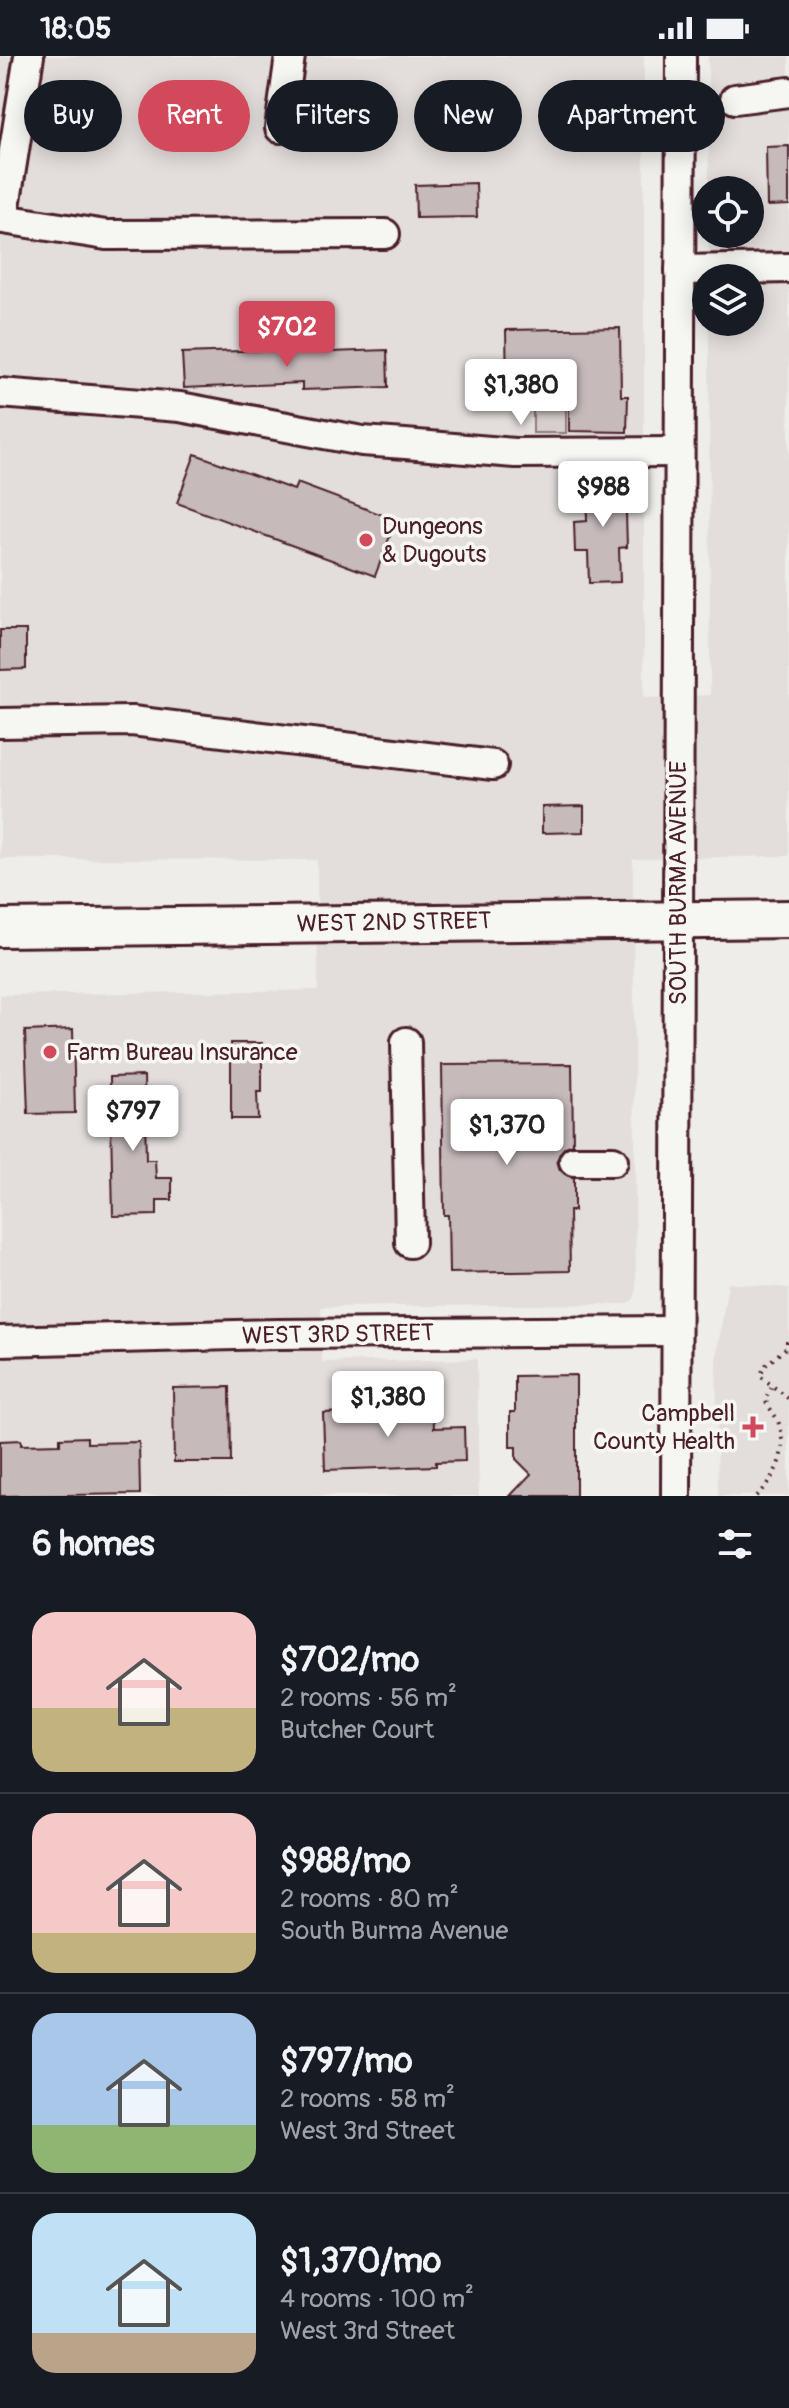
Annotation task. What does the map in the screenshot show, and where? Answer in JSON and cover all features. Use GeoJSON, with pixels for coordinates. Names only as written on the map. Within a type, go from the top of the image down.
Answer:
{"type":"FeatureCollection","features":[{"type":"Feature","properties":{"kind":"main road","name":"WEST 2ND STREET"},"geometry":{"type":"LineString","coordinates":[[0,928],[789,919]]}},
{"type":"Feature","properties":{"kind":"street"},"geometry":{"type":"LineString","coordinates":[[29,56],[3,219],[106,235],[385,234]]}},
{"type":"Feature","properties":{"kind":"street"},"geometry":{"type":"LineString","coordinates":[[287,80],[290,56]]}},
{"type":"Feature","properties":{"kind":"street","name":"SOUTH BURMA AVENUE"},"geometry":{"type":"LineString","coordinates":[[676,1496],[681,56]]}},
{"type":"Feature","properties":{"kind":"street"},"geometry":{"type":"LineString","coordinates":[[735,99],[789,92]]}},
{"type":"Feature","properties":{"kind":"street"},"geometry":{"type":"LineString","coordinates":[[680,270],[789,268]]}},
{"type":"Feature","properties":{"kind":"street"},"geometry":{"type":"LineString","coordinates":[[0,393],[180,407],[362,441],[515,453],[678,452]]}},
{"type":"Feature","properties":{"kind":"street"},"geometry":{"type":"LineString","coordinates":[[0,723],[132,721],[493,765]]}},
{"type":"Feature","properties":{"kind":"street"},"geometry":{"type":"LineString","coordinates":[[406,1042],[410,1243]]}},
{"type":"Feature","properties":{"kind":"street"},"geometry":{"type":"LineString","coordinates":[[574,1153],[613,1153]]}},
{"type":"Feature","properties":{"kind":"street","name":"WEST 3RD STREET"},"geometry":{"type":"LineString","coordinates":[[0,1341],[278,1334],[676,1331]]}},
{"type":"Feature","properties":{"kind":"path"},"geometry":{"type":"LineString","coordinates":[[787,1341],[787,1347],[766,1365],[760,1376],[789,1399]]}},
{"type":"Feature","properties":{"kind":"path"},"geometry":{"type":"LineString","coordinates":[[756,1496],[769,1484],[783,1452],[777,1418],[765,1399],[772,1387]]}},
{"type":"Feature","properties":{"kind":"shaded area"},"geometry":{"type":"Polygon","coordinates":[[[0,56],[644,56],[644,80],[538,80],[538,152],[644,152],[644,698],[710,695],[709,336],[764,336],[764,264],[709,264],[709,248],[764,248],[764,176],[709,176],[709,152],[725,152],[725,80],[708,80],[708,56],[789,56],[789,856],[633,859],[636,1293],[633,1300],[626,1304],[321,1307],[322,1362],[477,1359],[479,1496],[0,1496],[0,995],[318,990],[317,860],[0,859],[0,56]]]}},
{"type":"Feature","properties":{"kind":"shaded area"},"geometry":{"type":"Polygon","coordinates":[[[533,400],[566,400],[566,433],[533,433],[533,400]]]}},
{"type":"Feature","properties":{"kind":"shaded area","name":"Campbell County Health"},"geometry":{"type":"Polygon","coordinates":[[[728,1283],[789,1288],[789,1496],[718,1496],[716,1358],[728,1283]]]}},
{"type":"Feature","properties":{"kind":"building"},"geometry":{"type":"Polygon","coordinates":[[[789,146],[789,205],[767,206],[766,147],[789,146]]]}},
{"type":"Feature","properties":{"kind":"building"},"geometry":{"type":"Polygon","coordinates":[[[476,183],[477,217],[416,218],[415,185],[476,183]]]}},
{"type":"Feature","properties":{"kind":"building"},"geometry":{"type":"Polygon","coordinates":[[[620,328],[621,396],[628,396],[627,432],[569,431],[569,387],[507,388],[506,330],[620,328]]]}},
{"type":"Feature","properties":{"kind":"building"},"geometry":{"type":"Polygon","coordinates":[[[302,349],[302,353],[387,350],[388,387],[302,390],[302,383],[184,388],[182,353],[302,349]]]}},
{"type":"Feature","properties":{"kind":"building"},"geometry":{"type":"Polygon","coordinates":[[[195,454],[294,490],[297,483],[396,520],[375,576],[177,503],[195,454]]]}},
{"type":"Feature","properties":{"kind":"building"},"geometry":{"type":"Polygon","coordinates":[[[625,479],[627,547],[619,548],[620,582],[589,583],[588,552],[575,552],[574,522],[587,521],[586,480],[625,479]]]}},
{"type":"Feature","properties":{"kind":"building"},"geometry":{"type":"Polygon","coordinates":[[[0,630],[26,630],[26,669],[0,670],[0,630]]]}},
{"type":"Feature","properties":{"kind":"building"},"geometry":{"type":"Polygon","coordinates":[[[584,806],[584,832],[542,833],[542,807],[584,806]]]}},
{"type":"Feature","properties":{"kind":"building","name":"Farm Bureau Insurance"},"geometry":{"type":"Polygon","coordinates":[[[73,1029],[75,1113],[28,1114],[25,1031],[73,1029]]]}},
{"type":"Feature","properties":{"kind":"building"},"geometry":{"type":"Polygon","coordinates":[[[231,1043],[262,1043],[262,1092],[257,1092],[258,1119],[231,1119],[231,1043]]]}},
{"type":"Feature","properties":{"kind":"building"},"geometry":{"type":"Polygon","coordinates":[[[572,1064],[573,1144],[565,1147],[557,1160],[560,1170],[574,1178],[574,1211],[569,1211],[570,1271],[449,1273],[448,1215],[444,1215],[442,1065],[572,1064]]]}},
{"type":"Feature","properties":{"kind":"building"},"geometry":{"type":"Polygon","coordinates":[[[144,1076],[146,1160],[155,1160],[156,1178],[172,1178],[172,1200],[157,1200],[157,1215],[113,1216],[110,1077],[144,1076]]]}},
{"type":"Feature","properties":{"kind":"building"},"geometry":{"type":"Polygon","coordinates":[[[576,1375],[576,1496],[510,1496],[531,1474],[516,1459],[516,1447],[510,1447],[510,1412],[515,1412],[515,1376],[576,1375]]]}},
{"type":"Feature","properties":{"kind":"building"},"geometry":{"type":"Polygon","coordinates":[[[230,1387],[231,1462],[174,1462],[173,1388],[230,1387]]]}},
{"type":"Feature","properties":{"kind":"building"},"geometry":{"type":"Polygon","coordinates":[[[365,1401],[365,1411],[433,1409],[434,1428],[464,1427],[465,1461],[436,1462],[436,1466],[325,1470],[323,1413],[347,1412],[347,1402],[365,1401]]]}},
{"type":"Feature","properties":{"kind":"building"},"geometry":{"type":"Polygon","coordinates":[[[87,1437],[87,1443],[139,1442],[140,1494],[0,1496],[0,1441],[21,1440],[21,1445],[60,1444],[60,1438],[87,1437]]]}},
{"type":"Feature","properties":{"kind":"place","name":"Dungeons & Dugouts"},"geometry":{"type":"Point","coordinates":[366,540]}},
{"type":"Feature","properties":{"kind":"place","name":"Farm Bureau Insurance"},"geometry":{"type":"Point","coordinates":[50,1052]}},
{"type":"Feature","properties":{"kind":"place","name":"Campbell County Health"},"geometry":{"type":"Point","coordinates":[753,1427]}}]}
